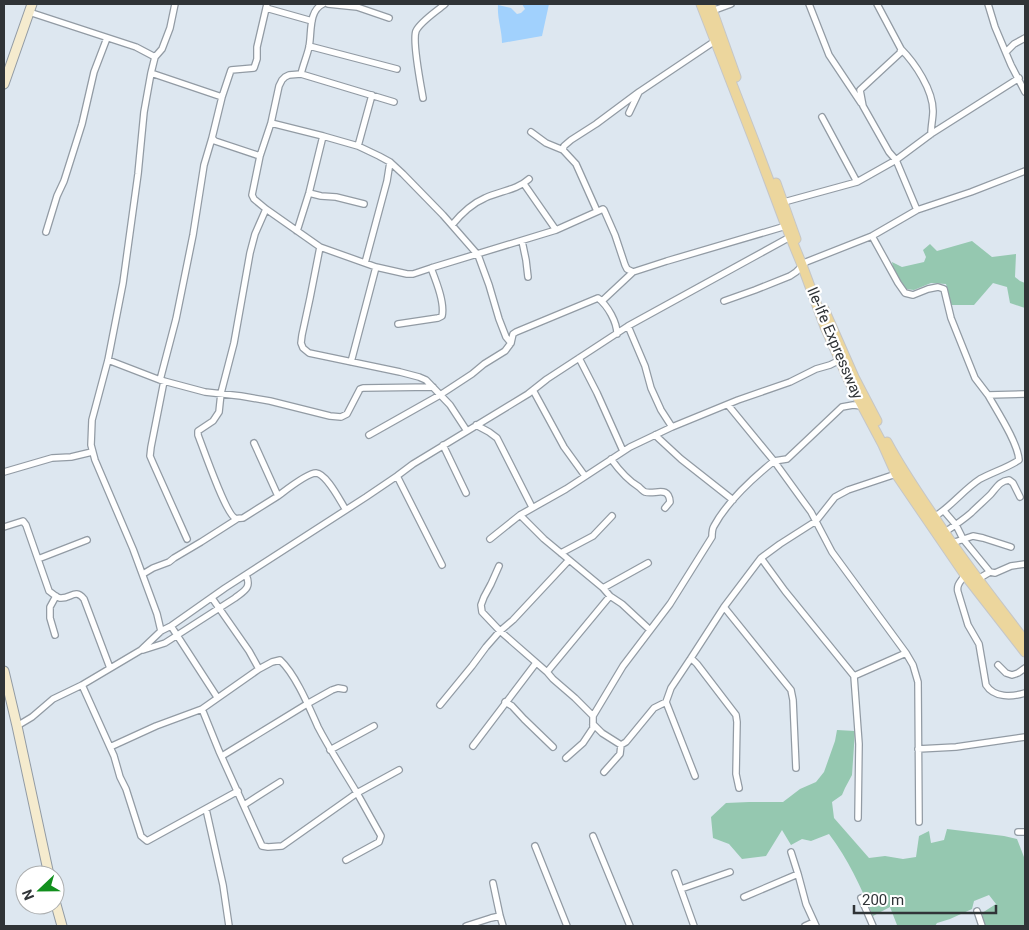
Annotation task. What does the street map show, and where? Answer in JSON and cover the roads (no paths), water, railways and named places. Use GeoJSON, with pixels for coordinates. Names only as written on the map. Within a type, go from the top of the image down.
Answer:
{"type":"FeatureCollection","features":[{"type":"Feature","properties":{"kind":"main road","name":"Ile-Ife Expressway"},"geometry":{"type":"LineString","coordinates":[[706,5],[715,41],[790,237],[836,337],[862,406],[896,474],[965,575],[1025,652]]}},
{"type":"Feature","properties":{"kind":"main road","name":"Ile-Ife Expressway"},"geometry":{"type":"LineString","coordinates":[[706,5],[784,202],[825,327],[840,360],[908,480],[978,579],[1025,641]]}},
{"type":"Feature","properties":{"kind":"main road"},"geometry":{"type":"LineString","coordinates":[[4,84],[30,8]]}},
{"type":"Feature","properties":{"kind":"main road"},"geometry":{"type":"LineString","coordinates":[[4,671],[47,865]]}},
{"type":"Feature","properties":{"kind":"street"},"geometry":{"type":"LineString","coordinates":[[161,631],[157,614],[133,549],[92,452],[91,445],[92,420],[108,360],[123,283],[138,174],[144,112],[151,73],[155,57],[162,49],[170,28],[176,4]]}},
{"type":"Feature","properties":{"kind":"street"},"geometry":{"type":"LineString","coordinates":[[301,74],[309,46],[312,21],[317,7],[323,4]]}},
{"type":"Feature","properties":{"kind":"street"},"geometry":{"type":"LineString","coordinates":[[328,4],[356,7],[389,18]]}},
{"type":"Feature","properties":{"kind":"street"},"geometry":{"type":"LineString","coordinates":[[423,98],[415,41],[416,31],[445,4]]}},
{"type":"Feature","properties":{"kind":"street"},"geometry":{"type":"LineString","coordinates":[[706,5],[731,4]]}},
{"type":"Feature","properties":{"kind":"street"},"geometry":{"type":"LineString","coordinates":[[809,4],[829,55],[864,106],[889,152],[896,160],[917,210]]}},
{"type":"Feature","properties":{"kind":"street"},"geometry":{"type":"LineString","coordinates":[[877,4],[901,49],[921,75],[931,97],[933,110],[931,134]]}},
{"type":"Feature","properties":{"kind":"street"},"geometry":{"type":"LineString","coordinates":[[988,4],[995,27],[1025,92]]}},
{"type":"Feature","properties":{"kind":"street"},"geometry":{"type":"LineString","coordinates":[[187,539],[150,456],[162,380],[193,235],[204,165],[231,70],[254,68],[267,6],[312,21]]}},
{"type":"Feature","properties":{"kind":"street"},"geometry":{"type":"LineString","coordinates":[[30,8],[107,38],[136,47],[155,57]]}},
{"type":"Feature","properties":{"kind":"street"},"geometry":{"type":"LineString","coordinates":[[46,232],[82,124],[94,72],[107,38]]}},
{"type":"Feature","properties":{"kind":"street"},"geometry":{"type":"LineString","coordinates":[[1006,52],[1014,44],[1025,38]]}},
{"type":"Feature","properties":{"kind":"street"},"geometry":{"type":"LineString","coordinates":[[563,150],[564,146],[571,140],[715,41]]}},
{"type":"Feature","properties":{"kind":"street"},"geometry":{"type":"LineString","coordinates":[[309,46],[397,69]]}},
{"type":"Feature","properties":{"kind":"street"},"geometry":{"type":"LineString","coordinates":[[864,106],[860,90],[900,53],[901,49]]}},
{"type":"Feature","properties":{"kind":"street"},"geometry":{"type":"LineString","coordinates":[[151,73],[222,97]]}},
{"type":"Feature","properties":{"kind":"street"},"geometry":{"type":"LineString","coordinates":[[394,102],[301,74],[289,75],[282,80],[279,86],[271,123],[260,156],[252,195],[254,199],[320,248],[376,267],[407,274],[413,274],[478,255],[556,230],[602,209],[615,235],[625,265],[627,269],[633,272]]}},
{"type":"Feature","properties":{"kind":"street"},"geometry":{"type":"LineString","coordinates":[[784,202],[857,182],[896,160],[931,134],[1018,78]]}},
{"type":"Feature","properties":{"kind":"street"},"geometry":{"type":"LineString","coordinates":[[629,113],[639,92]]}},
{"type":"Feature","properties":{"kind":"street"},"geometry":{"type":"LineString","coordinates":[[358,146],[372,96]]}},
{"type":"Feature","properties":{"kind":"street"},"geometry":{"type":"LineString","coordinates":[[822,117],[857,182]]}},
{"type":"Feature","properties":{"kind":"street"},"geometry":{"type":"LineString","coordinates":[[271,123],[358,146],[390,162],[478,255],[499,319],[506,337],[511,343]]}},
{"type":"Feature","properties":{"kind":"street"},"geometry":{"type":"LineString","coordinates":[[531,132],[546,143],[563,150],[576,164],[597,211]]}},
{"type":"Feature","properties":{"kind":"street"},"geometry":{"type":"LineString","coordinates":[[297,231],[324,136]]}},
{"type":"Feature","properties":{"kind":"street"},"geometry":{"type":"LineString","coordinates":[[212,138],[214,141],[260,156]]}},
{"type":"Feature","properties":{"kind":"street"},"geometry":{"type":"LineString","coordinates":[[365,263],[386,187],[390,162]]}},
{"type":"Feature","properties":{"kind":"street"},"geometry":{"type":"LineString","coordinates":[[724,300],[790,276],[804,264],[872,236],[917,210],[1025,171]]}},
{"type":"Feature","properties":{"kind":"street"},"geometry":{"type":"LineString","coordinates":[[452,226],[473,204],[486,197],[524,184],[529,178]]}},
{"type":"Feature","properties":{"kind":"street"},"geometry":{"type":"LineString","coordinates":[[524,184],[556,230]]}},
{"type":"Feature","properties":{"kind":"street"},"geometry":{"type":"LineString","coordinates":[[309,193],[364,204]]}},
{"type":"Feature","properties":{"kind":"street"},"geometry":{"type":"LineString","coordinates":[[237,519],[233,517],[222,497],[198,436],[198,431],[213,421],[219,412],[221,393],[234,343],[250,253],[260,221],[266,209]]}},
{"type":"Feature","properties":{"kind":"street"},"geometry":{"type":"LineString","coordinates":[[602,301],[633,272],[667,260],[786,226]]}},
{"type":"Feature","properties":{"kind":"street"},"geometry":{"type":"LineString","coordinates":[[872,236],[898,284],[905,293],[913,295],[938,287],[944,289],[951,318],[975,378],[988,395],[1019,454],[1020,460],[979,480],[944,511],[934,517]]}},
{"type":"Feature","properties":{"kind":"street"},"geometry":{"type":"LineString","coordinates":[[17,726],[53,700],[141,650],[161,631],[413,464],[528,394],[547,379],[628,326],[790,237]]}},
{"type":"Feature","properties":{"kind":"street"},"geometry":{"type":"LineString","coordinates":[[522,241],[528,278]]}},
{"type":"Feature","properties":{"kind":"street"},"geometry":{"type":"LineString","coordinates":[[320,248],[302,335],[301,343],[303,348],[309,353],[426,380],[450,405],[467,431]]}},
{"type":"Feature","properties":{"kind":"street"},"geometry":{"type":"LineString","coordinates":[[351,362],[376,267]]}},
{"type":"Feature","properties":{"kind":"street"},"geometry":{"type":"LineString","coordinates":[[398,324],[442,316],[440,295],[432,268]]}},
{"type":"Feature","properties":{"kind":"street"},"geometry":{"type":"LineString","coordinates":[[369,435],[440,395],[505,351],[511,343],[513,334],[516,332],[595,299],[598,298],[602,301],[615,322],[617,334]]}},
{"type":"Feature","properties":{"kind":"street"},"geometry":{"type":"LineString","coordinates":[[628,326],[645,366],[651,388],[661,410],[672,427]]}},
{"type":"Feature","properties":{"kind":"street"},"geometry":{"type":"LineString","coordinates":[[579,358],[623,451]]}},
{"type":"Feature","properties":{"kind":"street"},"geometry":{"type":"LineString","coordinates":[[108,360],[162,380],[205,392],[263,400],[341,417],[347,414],[360,389],[363,388],[434,387]]}},
{"type":"Feature","properties":{"kind":"street"},"geometry":{"type":"LineString","coordinates":[[490,540],[520,514],[566,489],[623,451],[672,427],[738,400],[790,382],[840,360]]}},
{"type":"Feature","properties":{"kind":"street"},"geometry":{"type":"LineString","coordinates":[[533,390],[564,447],[585,476]]}},
{"type":"Feature","properties":{"kind":"street"},"geometry":{"type":"LineString","coordinates":[[988,395],[1025,394]]}},
{"type":"Feature","properties":{"kind":"street"},"geometry":{"type":"LineString","coordinates":[[728,405],[803,499],[832,552],[913,665],[918,682],[919,822]]}},
{"type":"Feature","properties":{"kind":"street"},"geometry":{"type":"LineString","coordinates":[[566,758],[583,743],[593,728],[594,716],[623,666],[670,604],[712,538],[713,528],[733,500],[774,461],[787,459],[842,407],[862,406]]}},
{"type":"Feature","properties":{"kind":"street"},"geometry":{"type":"LineString","coordinates":[[476,425],[497,438],[532,506]]}},
{"type":"Feature","properties":{"kind":"street"},"geometry":{"type":"LineString","coordinates":[[655,435],[681,459],[733,500]]}},
{"type":"Feature","properties":{"kind":"street"},"geometry":{"type":"LineString","coordinates":[[254,443],[278,496]]}},
{"type":"Feature","properties":{"kind":"street"},"geometry":{"type":"LineString","coordinates":[[443,445],[466,494]]}},
{"type":"Feature","properties":{"kind":"street"},"geometry":{"type":"LineString","coordinates":[[4,472],[52,458],[71,457],[92,452]]}},
{"type":"Feature","properties":{"kind":"street"},"geometry":{"type":"LineString","coordinates":[[611,459],[630,482],[645,492],[666,492],[670,502],[665,508]]}},
{"type":"Feature","properties":{"kind":"street"},"geometry":{"type":"LineString","coordinates":[[142,574],[169,562],[237,519],[243,518],[307,476],[316,473],[327,481],[346,510]]}},
{"type":"Feature","properties":{"kind":"street"},"geometry":{"type":"LineString","coordinates":[[695,776],[666,702],[670,688],[724,607],[762,558],[816,521],[835,497],[848,490],[896,474]]}},
{"type":"Feature","properties":{"kind":"street"},"geometry":{"type":"LineString","coordinates":[[397,476],[442,565]]}},
{"type":"Feature","properties":{"kind":"street"},"geometry":{"type":"LineString","coordinates":[[945,532],[970,514],[1005,480],[1010,480],[1013,483],[1020,497]]}},
{"type":"Feature","properties":{"kind":"street"},"geometry":{"type":"LineString","coordinates":[[944,511],[956,525],[963,539],[990,572]]}},
{"type":"Feature","properties":{"kind":"street"},"geometry":{"type":"LineString","coordinates":[[520,514],[544,539],[604,588],[610,596],[622,604],[650,630]]}},
{"type":"Feature","properties":{"kind":"street"},"geometry":{"type":"LineString","coordinates":[[561,553],[593,536],[612,516]]}},
{"type":"Feature","properties":{"kind":"street"},"geometry":{"type":"LineString","coordinates":[[4,527],[23,521],[26,525],[49,591],[62,598],[76,594],[81,595],[110,668]]}},
{"type":"Feature","properties":{"kind":"street"},"geometry":{"type":"LineString","coordinates":[[952,543],[973,536],[1010,547]]}},
{"type":"Feature","properties":{"kind":"street"},"geometry":{"type":"LineString","coordinates":[[38,559],[87,540]]}},
{"type":"Feature","properties":{"kind":"street"},"geometry":{"type":"LineString","coordinates":[[762,558],[785,591],[854,676],[859,744],[858,818]]}},
{"type":"Feature","properties":{"kind":"street"},"geometry":{"type":"LineString","coordinates":[[440,705],[500,631],[513,620],[569,560]]}},
{"type":"Feature","properties":{"kind":"street"},"geometry":{"type":"LineString","coordinates":[[604,588],[648,563]]}},
{"type":"Feature","properties":{"kind":"street"},"geometry":{"type":"LineString","coordinates":[[978,579],[990,572],[994,573],[1011,566],[1025,564]]}},
{"type":"Feature","properties":{"kind":"street"},"geometry":{"type":"LineString","coordinates":[[499,566],[481,605],[482,612],[500,631],[594,716]]}},
{"type":"Feature","properties":{"kind":"street"},"geometry":{"type":"LineString","coordinates":[[141,650],[165,643],[245,591],[249,586],[246,575]]}},
{"type":"Feature","properties":{"kind":"street"},"geometry":{"type":"LineString","coordinates":[[965,575],[957,588],[968,625],[979,644],[986,685],[989,690],[1007,696],[1017,696],[1025,693]]}},
{"type":"Feature","properties":{"kind":"street"},"geometry":{"type":"LineString","coordinates":[[55,635],[50,618],[50,607],[56,596]]}},
{"type":"Feature","properties":{"kind":"street"},"geometry":{"type":"LineString","coordinates":[[547,672],[610,596]]}},
{"type":"Feature","properties":{"kind":"street"},"geometry":{"type":"LineString","coordinates":[[212,598],[249,651],[259,669]]}},
{"type":"Feature","properties":{"kind":"street"},"geometry":{"type":"LineString","coordinates":[[724,607],[791,690],[796,768]]}},
{"type":"Feature","properties":{"kind":"street"},"geometry":{"type":"LineString","coordinates":[[171,626],[217,698]]}},
{"type":"Feature","properties":{"kind":"street"},"geometry":{"type":"LineString","coordinates":[[854,676],[906,653]]}},
{"type":"Feature","properties":{"kind":"street"},"geometry":{"type":"LineString","coordinates":[[691,658],[736,715],[736,774],[739,788]]}},
{"type":"Feature","properties":{"kind":"street"},"geometry":{"type":"LineString","coordinates":[[110,747],[156,726],[202,709],[259,669],[280,660],[292,676],[330,750],[381,836],[379,842],[346,860]]}},
{"type":"Feature","properties":{"kind":"street"},"geometry":{"type":"LineString","coordinates":[[473,746],[536,663]]}},
{"type":"Feature","properties":{"kind":"street"},"geometry":{"type":"LineString","coordinates":[[998,665],[1006,673],[1012,675],[1025,668]]}},
{"type":"Feature","properties":{"kind":"street"},"geometry":{"type":"LineString","coordinates":[[82,685],[114,756],[141,836],[147,841],[238,791]]}},
{"type":"Feature","properties":{"kind":"street"},"geometry":{"type":"LineString","coordinates":[[222,756],[332,690],[344,689]]}},
{"type":"Feature","properties":{"kind":"street"},"geometry":{"type":"LineString","coordinates":[[505,702],[512,706],[553,747]]}},
{"type":"Feature","properties":{"kind":"street"},"geometry":{"type":"LineString","coordinates":[[621,745],[626,742],[654,708],[666,702]]}},
{"type":"Feature","properties":{"kind":"street"},"geometry":{"type":"LineString","coordinates":[[202,709],[262,846],[268,848],[282,846],[357,793],[399,770]]}},
{"type":"Feature","properties":{"kind":"street"},"geometry":{"type":"LineString","coordinates":[[593,724],[602,733],[621,745]]}},
{"type":"Feature","properties":{"kind":"street"},"geometry":{"type":"LineString","coordinates":[[330,750],[374,726]]}},
{"type":"Feature","properties":{"kind":"street"},"geometry":{"type":"LineString","coordinates":[[918,749],[956,747],[1025,737]]}},
{"type":"Feature","properties":{"kind":"street"},"geometry":{"type":"LineString","coordinates":[[604,772],[620,754],[621,745]]}},
{"type":"Feature","properties":{"kind":"street"},"geometry":{"type":"LineString","coordinates":[[244,805],[280,782]]}},
{"type":"Feature","properties":{"kind":"street"},"geometry":{"type":"LineString","coordinates":[[206,809],[223,885],[229,926]]}},
{"type":"Feature","properties":{"kind":"street"},"geometry":{"type":"LineString","coordinates":[[1018,832],[1025,832]]}},
{"type":"Feature","properties":{"kind":"street"},"geometry":{"type":"LineString","coordinates":[[592,836],[630,926]]}},
{"type":"Feature","properties":{"kind":"street"},"geometry":{"type":"LineString","coordinates":[[535,846],[567,926]]}},
{"type":"Feature","properties":{"kind":"street"},"geometry":{"type":"LineString","coordinates":[[791,852],[806,904],[815,924],[805,926]]}},
{"type":"Feature","properties":{"kind":"street"},"geometry":{"type":"LineString","coordinates":[[681,889],[730,872]]}},
{"type":"Feature","properties":{"kind":"street"},"geometry":{"type":"LineString","coordinates":[[675,874],[694,926]]}},
{"type":"Feature","properties":{"kind":"street"},"geometry":{"type":"LineString","coordinates":[[744,897],[798,874]]}},
{"type":"Feature","properties":{"kind":"street"},"geometry":{"type":"LineString","coordinates":[[494,883],[503,926]]}},
{"type":"Feature","properties":{"kind":"street"},"geometry":{"type":"LineString","coordinates":[[861,898],[873,926]]}},
{"type":"Feature","properties":{"kind":"street"},"geometry":{"type":"LineString","coordinates":[[977,911],[982,926]]}},
{"type":"Feature","properties":{"kind":"street"},"geometry":{"type":"LineString","coordinates":[[466,926],[500,916]]}},
{"type":"Feature","properties":{"kind":"water"},"geometry":{"type":"Polygon","coordinates":[[[522,4],[549,4],[542,36],[502,43],[498,5],[511,8],[517,14],[525,9],[522,4]]]}}]}
